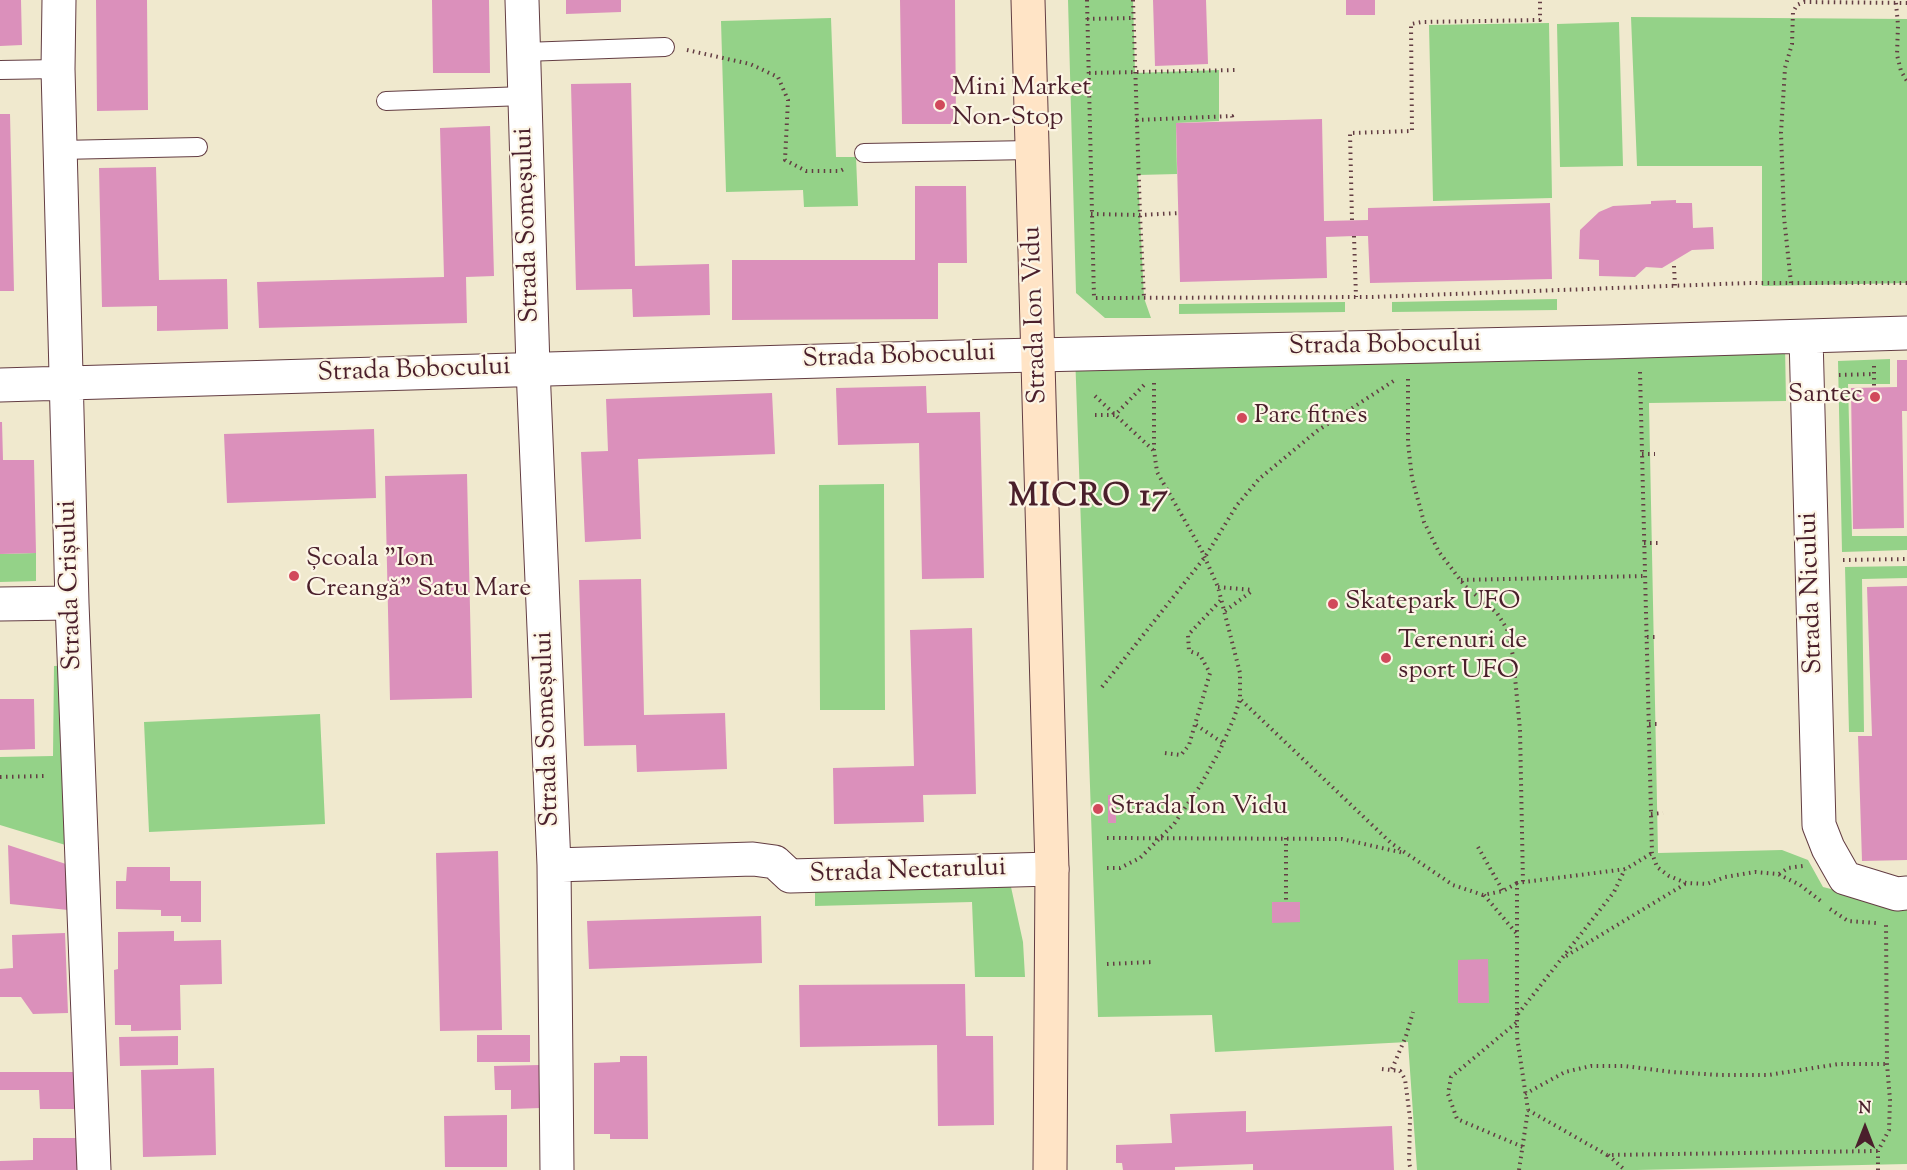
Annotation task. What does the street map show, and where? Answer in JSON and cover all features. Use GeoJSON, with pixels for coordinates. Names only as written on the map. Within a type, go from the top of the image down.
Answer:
{"type":"FeatureCollection","features":[{"type":"Feature","properties":{"kind":"street","name":"Strada Crișului"},"geometry":{"type":"LineString","coordinates":[[58,0],[72,603],[94,1170]]}},
{"type":"Feature","properties":{"kind":"street","name":"Strada Someșului"},"geometry":{"type":"LineString","coordinates":[[522,0],[533,368],[554,865],[557,1170]]}},
{"type":"Feature","properties":{"kind":"street","name":"Strada Ion Vidu"},"geometry":{"type":"LineString","coordinates":[[1028,0],[1052,869],[1050,1170]]}},
{"type":"Feature","properties":{"kind":"street","name":"Strada Bobocului"},"geometry":{"type":"LineString","coordinates":[[0,385],[1038,354],[1907,333]]}},
{"type":"Feature","properties":{"kind":"street","name":"Strada Nicului"},"geometry":{"type":"LineString","coordinates":[[1806,337],[1819,825],[1828,848],[1845,878],[1897,894],[1899,906]]}},
{"type":"Feature","properties":{"kind":"street"},"geometry":{"type":"LineString","coordinates":[[0,604],[72,603]]}},
{"type":"Feature","properties":{"kind":"street","name":"Strada Nectarului"},"geometry":{"type":"LineString","coordinates":[[554,865],[775,861],[790,876],[1052,869]]}},
{"type":"Feature","properties":{"kind":"lane"},"geometry":{"type":"LineString","coordinates":[[524,52],[665,47]]}},
{"type":"Feature","properties":{"kind":"lane"},"geometry":{"type":"LineString","coordinates":[[0,70],[58,69]]}},
{"type":"Feature","properties":{"kind":"lane"},"geometry":{"type":"LineString","coordinates":[[386,101],[524,96]]}},
{"type":"Feature","properties":{"kind":"lane"},"geometry":{"type":"LineString","coordinates":[[60,150],[198,147]]}},
{"type":"Feature","properties":{"kind":"lane"},"geometry":{"type":"LineString","coordinates":[[864,153],[1031,150]]}},
{"type":"Feature","properties":{"kind":"path"},"geometry":{"type":"LineString","coordinates":[[1087,0],[1094,298],[1356,297],[1791,283],[1907,283]]}},
{"type":"Feature","properties":{"kind":"path"},"geometry":{"type":"LineString","coordinates":[[1133,0],[1144,298]]}},
{"type":"Feature","properties":{"kind":"path"},"geometry":{"type":"LineString","coordinates":[[1352,220],[1350,133],[1412,131],[1411,24],[1540,20],[1540,0]]}},
{"type":"Feature","properties":{"kind":"path"},"geometry":{"type":"LineString","coordinates":[[1791,283],[1784,217],[1781,133],[1783,88],[1787,56],[1792,44],[1793,12],[1797,5],[1803,2],[1907,3]]}},
{"type":"Feature","properties":{"kind":"path"},"geometry":{"type":"LineString","coordinates":[[1896,3],[1897,55],[1901,71],[1907,81]]}},
{"type":"Feature","properties":{"kind":"path"},"geometry":{"type":"LineString","coordinates":[[1087,19],[1133,18]]}},
{"type":"Feature","properties":{"kind":"path"},"geometry":{"type":"LineString","coordinates":[[665,47],[750,64],[778,77],[788,100],[785,160],[806,171],[840,171],[849,166]]}},
{"type":"Feature","properties":{"kind":"path"},"geometry":{"type":"LineString","coordinates":[[1089,73],[1236,70]]}},
{"type":"Feature","properties":{"kind":"path"},"geometry":{"type":"LineString","coordinates":[[1136,120],[1232,116],[1233,121]]}},
{"type":"Feature","properties":{"kind":"path"},"geometry":{"type":"LineString","coordinates":[[1092,214],[1179,213]]}},
{"type":"Feature","properties":{"kind":"path"},"geometry":{"type":"LineString","coordinates":[[1354,236],[1356,297]]}},
{"type":"Feature","properties":{"kind":"path"},"geometry":{"type":"LineString","coordinates":[[1674,266],[1675,286]]}},
{"type":"Feature","properties":{"kind":"path"},"geometry":{"type":"LineString","coordinates":[[1873,362],[1874,388]]}},
{"type":"Feature","properties":{"kind":"path"},"geometry":{"type":"LineString","coordinates":[[1640,364],[1652,853],[1657,867],[1686,884],[1707,884],[1725,877],[1755,872],[1778,874],[1800,885],[1848,921],[1886,924]]}},
{"type":"Feature","properties":{"kind":"path"},"geometry":{"type":"LineString","coordinates":[[1407,369],[1408,443],[1412,478],[1424,522],[1439,552],[1461,580],[1497,613],[1507,629],[1513,656],[1521,730],[1517,1037],[1528,1110],[1519,1170]]}},
{"type":"Feature","properties":{"kind":"path"},"geometry":{"type":"LineString","coordinates":[[1830,375],[1874,374]]}},
{"type":"Feature","properties":{"kind":"path"},"geometry":{"type":"LineString","coordinates":[[1095,415],[1115,415],[1154,375],[1154,450],[1157,472],[1205,557],[1218,587],[1240,673],[1240,699],[1234,718],[1200,786],[1174,824],[1140,858],[1120,868],[1107,868]]}},
{"type":"Feature","properties":{"kind":"path"},"geometry":{"type":"LineString","coordinates":[[1102,687],[1205,557],[1237,505],[1259,479],[1317,431],[1399,377]]}},
{"type":"Feature","properties":{"kind":"path"},"geometry":{"type":"LineString","coordinates":[[1095,396],[1154,450]]}},
{"type":"Feature","properties":{"kind":"path"},"geometry":{"type":"LineString","coordinates":[[1642,454],[1655,454]]}},
{"type":"Feature","properties":{"kind":"path"},"geometry":{"type":"LineString","coordinates":[[1644,543],[1658,543]]}},
{"type":"Feature","properties":{"kind":"path"},"geometry":{"type":"LineString","coordinates":[[1836,560],[1907,559]]}},
{"type":"Feature","properties":{"kind":"path"},"geometry":{"type":"LineString","coordinates":[[1461,580],[1645,576]]}},
{"type":"Feature","properties":{"kind":"path"},"geometry":{"type":"LineString","coordinates":[[1218,587],[1253,590],[1225,611]]}},
{"type":"Feature","properties":{"kind":"path"},"geometry":{"type":"LineString","coordinates":[[1165,753],[1181,754],[1189,745],[1210,673],[1200,655],[1189,651],[1188,635],[1221,600]]}},
{"type":"Feature","properties":{"kind":"path"},"geometry":{"type":"LineString","coordinates":[[1647,637],[1659,637]]}},
{"type":"Feature","properties":{"kind":"path"},"geometry":{"type":"LineString","coordinates":[[1240,699],[1391,843],[1453,885],[1483,895],[1503,891],[1520,883],[1626,869],[1652,853]]}},
{"type":"Feature","properties":{"kind":"path"},"geometry":{"type":"LineString","coordinates":[[1649,724],[1661,724]]}},
{"type":"Feature","properties":{"kind":"path"},"geometry":{"type":"LineString","coordinates":[[1196,725],[1223,743]]}},
{"type":"Feature","properties":{"kind":"path"},"geometry":{"type":"LineString","coordinates":[[0,777],[53,776]]}},
{"type":"Feature","properties":{"kind":"path"},"geometry":{"type":"LineString","coordinates":[[1651,814],[1663,813]]}},
{"type":"Feature","properties":{"kind":"path"},"geometry":{"type":"LineString","coordinates":[[1107,838],[1342,839],[1407,854]]}},
{"type":"Feature","properties":{"kind":"path"},"geometry":{"type":"LineString","coordinates":[[1286,838],[1286,902]]}},
{"type":"Feature","properties":{"kind":"path"},"geometry":{"type":"LineString","coordinates":[[1478,847],[1503,891]]}},
{"type":"Feature","properties":{"kind":"path"},"geometry":{"type":"LineString","coordinates":[[1517,1015],[1614,892],[1626,869]]}},
{"type":"Feature","properties":{"kind":"path"},"geometry":{"type":"LineString","coordinates":[[1563,958],[1686,884]]}},
{"type":"Feature","properties":{"kind":"path"},"geometry":{"type":"LineString","coordinates":[[1483,895],[1517,934]]}},
{"type":"Feature","properties":{"kind":"path"},"geometry":{"type":"LineString","coordinates":[[1878,1170],[1878,1151],[1889,1130],[1890,1100],[1887,1064],[1886,924],[1899,906]]}},
{"type":"Feature","properties":{"kind":"path"},"geometry":{"type":"LineString","coordinates":[[1107,964],[1152,962]]}},
{"type":"Feature","properties":{"kind":"path"},"geometry":{"type":"LineString","coordinates":[[1392,1070],[1413,1012]]}},
{"type":"Feature","properties":{"kind":"path"},"geometry":{"type":"LineString","coordinates":[[1517,1023],[1451,1077],[1448,1094],[1457,1119],[1522,1147]]}},
{"type":"Feature","properties":{"kind":"path"},"geometry":{"type":"LineString","coordinates":[[1525,1094],[1566,1072],[1591,1066],[1625,1066],[1700,1074],[1768,1074],[1839,1064],[1887,1064]]}},
{"type":"Feature","properties":{"kind":"path"},"geometry":{"type":"LineString","coordinates":[[1382,1069],[1400,1071],[1405,1079],[1408,1093],[1411,1170]]}},
{"type":"Feature","properties":{"kind":"path"},"geometry":{"type":"LineString","coordinates":[[1528,1110],[1607,1155],[1625,1170]]}},
{"type":"Feature","properties":{"kind":"path"},"geometry":{"type":"LineString","coordinates":[[1607,1155],[1878,1151]]}},
{"type":"Feature","properties":{"kind":"green space"},"geometry":{"type":"Polygon","coordinates":[[[1068,0],[1133,0],[1135,73],[1219,70],[1219,121],[1176,123],[1177,174],[1138,175],[1144,298],[1151,318],[1105,318],[1076,293],[1068,0]]]}},
{"type":"Feature","properties":{"kind":"green space"},"geometry":{"type":"Polygon","coordinates":[[[1631,17],[1907,19],[1907,283],[1762,286],[1762,166],[1637,166],[1631,17]]]}},
{"type":"Feature","properties":{"kind":"green space"},"geometry":{"type":"Polygon","coordinates":[[[831,18],[836,157],[856,157],[858,206],[804,207],[803,190],[726,192],[721,21],[831,18]]]}},
{"type":"Feature","properties":{"kind":"green space"},"geometry":{"type":"Polygon","coordinates":[[[1619,22],[1623,166],[1560,167],[1557,24],[1619,22]]]}},
{"type":"Feature","properties":{"kind":"green space"},"geometry":{"type":"Polygon","coordinates":[[[1549,23],[1552,198],[1433,201],[1429,25],[1549,23]]]}},
{"type":"Feature","properties":{"kind":"green space"},"geometry":{"type":"Polygon","coordinates":[[[1557,299],[1557,310],[1392,312],[1392,302],[1557,299]]]}},
{"type":"Feature","properties":{"kind":"green space"},"geometry":{"type":"Polygon","coordinates":[[[1345,302],[1345,312],[1179,314],[1179,304],[1345,302]]]}},
{"type":"Feature","properties":{"kind":"green space"},"geometry":{"type":"Polygon","coordinates":[[[1785,346],[1786,401],[1649,403],[1658,853],[1782,850],[1808,860],[1823,887],[1895,905],[1907,905],[1907,1164],[1637,1170],[1417,1170],[1408,1042],[1215,1052],[1212,1015],[1098,1017],[1075,353],[1785,346]]]}},
{"type":"Feature","properties":{"kind":"green space"},"geometry":{"type":"Polygon","coordinates":[[[1890,359],[1890,384],[1848,384],[1852,536],[1907,536],[1907,550],[1842,552],[1838,361],[1890,359]]]}},
{"type":"Feature","properties":{"kind":"green space"},"geometry":{"type":"Polygon","coordinates":[[[884,484],[885,710],[820,710],[819,485],[884,484]]]}},
{"type":"Feature","properties":{"kind":"green space"},"geometry":{"type":"Polygon","coordinates":[[[36,553],[36,581],[0,582],[0,554],[36,553]]]}},
{"type":"Feature","properties":{"kind":"green space"},"geometry":{"type":"Polygon","coordinates":[[[1907,566],[1907,578],[1862,579],[1864,732],[1849,732],[1845,567],[1907,566]]]}},
{"type":"Feature","properties":{"kind":"green space"},"geometry":{"type":"Polygon","coordinates":[[[74,665],[72,847],[0,825],[0,757],[53,756],[54,666],[74,665]]]}},
{"type":"Feature","properties":{"kind":"green space"},"geometry":{"type":"Polygon","coordinates":[[[320,714],[325,824],[149,832],[144,722],[320,714]]]}},
{"type":"Feature","properties":{"kind":"green space"},"geometry":{"type":"Polygon","coordinates":[[[997,880],[1011,887],[1023,942],[1025,977],[975,977],[972,902],[815,906],[815,884],[997,880]]]}},
{"type":"Feature","properties":{"kind":"building"},"geometry":{"type":"Polygon","coordinates":[[[0,0],[21,0],[22,45],[0,46],[0,0]]]}},
{"type":"Feature","properties":{"kind":"building"},"geometry":{"type":"Polygon","coordinates":[[[96,0],[147,0],[148,110],[97,111],[96,0]]]}},
{"type":"Feature","properties":{"kind":"building"},"geometry":{"type":"Polygon","coordinates":[[[432,0],[489,0],[490,73],[433,73],[432,0]]]}},
{"type":"Feature","properties":{"kind":"building"},"geometry":{"type":"Polygon","coordinates":[[[566,0],[621,0],[621,12],[566,14],[566,0]]]}},
{"type":"Feature","properties":{"kind":"building"},"geometry":{"type":"Polygon","coordinates":[[[900,0],[955,0],[956,124],[902,124],[900,0]]]}},
{"type":"Feature","properties":{"kind":"building"},"geometry":{"type":"Polygon","coordinates":[[[1153,0],[1206,0],[1208,64],[1155,66],[1153,0]]]}},
{"type":"Feature","properties":{"kind":"building"},"geometry":{"type":"Polygon","coordinates":[[[1346,0],[1375,0],[1375,15],[1346,15],[1346,0]]]}},
{"type":"Feature","properties":{"kind":"building"},"geometry":{"type":"Polygon","coordinates":[[[631,83],[635,266],[709,264],[710,315],[633,317],[632,289],[576,290],[571,84],[631,83]]]}},
{"type":"Feature","properties":{"kind":"building"},"geometry":{"type":"Polygon","coordinates":[[[0,114],[10,114],[14,291],[0,291],[0,114]]]}},
{"type":"Feature","properties":{"kind":"building"},"geometry":{"type":"Polygon","coordinates":[[[1322,119],[1324,221],[1368,220],[1368,208],[1550,203],[1552,279],[1370,283],[1368,236],[1354,236],[1326,237],[1327,278],[1180,282],[1176,123],[1322,119]]]}},
{"type":"Feature","properties":{"kind":"building"},"geometry":{"type":"Polygon","coordinates":[[[490,126],[494,276],[466,277],[467,323],[259,328],[257,282],[444,277],[440,128],[490,126]]]}},
{"type":"Feature","properties":{"kind":"building"},"geometry":{"type":"Polygon","coordinates":[[[156,167],[159,280],[227,279],[228,329],[157,331],[157,306],[102,307],[99,168],[156,167]]]}},
{"type":"Feature","properties":{"kind":"building"},"geometry":{"type":"Polygon","coordinates":[[[915,186],[966,186],[967,263],[938,263],[938,319],[732,320],[732,260],[915,260],[915,186]]]}},
{"type":"Feature","properties":{"kind":"building"},"geometry":{"type":"Polygon","coordinates":[[[1676,200],[1676,203],[1692,203],[1693,228],[1713,227],[1714,249],[1692,250],[1662,268],[1646,267],[1635,277],[1599,276],[1599,260],[1579,259],[1580,230],[1599,212],[1613,206],[1676,200]]]}},
{"type":"Feature","properties":{"kind":"building"},"geometry":{"type":"Polygon","coordinates":[[[1897,360],[1907,360],[1907,411],[1902,411],[1904,528],[1853,529],[1851,388],[1897,387],[1897,360]]]}},
{"type":"Feature","properties":{"kind":"building"},"geometry":{"type":"Polygon","coordinates":[[[926,386],[927,413],[980,412],[984,578],[922,579],[919,443],[838,445],[836,388],[926,386]]]}},
{"type":"Feature","properties":{"kind":"building"},"geometry":{"type":"Polygon","coordinates":[[[772,393],[775,454],[638,459],[641,539],[585,542],[581,452],[608,451],[606,399],[772,393]]]}},
{"type":"Feature","properties":{"kind":"building"},"geometry":{"type":"Polygon","coordinates":[[[0,422],[2,422],[3,460],[34,460],[36,553],[0,554],[0,422]]]}},
{"type":"Feature","properties":{"kind":"building","name":"Școala \"Ion Creangă\" Satu Mare"},"geometry":{"type":"Polygon","coordinates":[[[374,429],[376,498],[227,503],[224,434],[374,429]]]}},
{"type":"Feature","properties":{"kind":"building","name":"Școala \"Ion Creangă\" Satu Mare"},"geometry":{"type":"Polygon","coordinates":[[[467,474],[472,698],[390,700],[385,476],[467,474]]]}},
{"type":"Feature","properties":{"kind":"building"},"geometry":{"type":"Polygon","coordinates":[[[641,579],[644,715],[725,713],[727,769],[637,772],[636,745],[584,746],[579,580],[641,579]]]}},
{"type":"Feature","properties":{"kind":"building"},"geometry":{"type":"Polygon","coordinates":[[[1907,586],[1907,860],[1862,861],[1858,736],[1872,736],[1867,587],[1907,586]]]}},
{"type":"Feature","properties":{"kind":"building"},"geometry":{"type":"Polygon","coordinates":[[[972,628],[976,794],[923,795],[924,822],[834,824],[833,768],[914,766],[910,630],[972,628]]]}},
{"type":"Feature","properties":{"kind":"building"},"geometry":{"type":"Polygon","coordinates":[[[0,699],[34,699],[35,749],[0,750],[0,699]]]}},
{"type":"Feature","properties":{"kind":"building"},"geometry":{"type":"Polygon","coordinates":[[[1108,795],[1116,795],[1116,823],[1108,823],[1108,795]]]}},
{"type":"Feature","properties":{"kind":"building"},"geometry":{"type":"Polygon","coordinates":[[[8,845],[69,865],[68,910],[10,904],[8,845]]]}},
{"type":"Feature","properties":{"kind":"building"},"geometry":{"type":"Polygon","coordinates":[[[498,851],[502,1030],[440,1031],[436,853],[498,851]]]}},
{"type":"Feature","properties":{"kind":"building"},"geometry":{"type":"Polygon","coordinates":[[[127,867],[170,867],[170,881],[201,881],[201,922],[181,922],[181,916],[161,916],[161,910],[116,909],[116,881],[126,881],[127,867]]]}},
{"type":"Feature","properties":{"kind":"building"},"geometry":{"type":"Polygon","coordinates":[[[1272,902],[1300,902],[1300,922],[1272,923],[1272,902]]]}},
{"type":"Feature","properties":{"kind":"building"},"geometry":{"type":"Polygon","coordinates":[[[761,916],[762,963],[589,969],[587,921],[761,916]]]}},
{"type":"Feature","properties":{"kind":"building"},"geometry":{"type":"Polygon","coordinates":[[[174,931],[174,941],[221,940],[222,984],[180,985],[181,1030],[131,1031],[131,1025],[115,1025],[114,970],[118,969],[118,932],[174,931]]]}},
{"type":"Feature","properties":{"kind":"building"},"geometry":{"type":"Polygon","coordinates":[[[65,933],[68,1013],[33,1014],[21,997],[0,997],[0,969],[13,968],[12,935],[65,933]]]}},
{"type":"Feature","properties":{"kind":"building"},"geometry":{"type":"Polygon","coordinates":[[[1488,959],[1489,1003],[1458,1003],[1458,960],[1488,959]]]}},
{"type":"Feature","properties":{"kind":"building"},"geometry":{"type":"Polygon","coordinates":[[[965,984],[966,1036],[993,1036],[994,1125],[938,1126],[937,1045],[800,1047],[799,985],[965,984]]]}},
{"type":"Feature","properties":{"kind":"building"},"geometry":{"type":"Polygon","coordinates":[[[477,1035],[530,1035],[530,1062],[477,1062],[477,1035]]]}},
{"type":"Feature","properties":{"kind":"building"},"geometry":{"type":"Polygon","coordinates":[[[178,1036],[178,1065],[120,1066],[119,1037],[178,1036]]]}},
{"type":"Feature","properties":{"kind":"building"},"geometry":{"type":"Polygon","coordinates":[[[620,1056],[647,1056],[648,1139],[610,1139],[610,1134],[594,1134],[594,1063],[620,1062],[620,1056]]]}},
{"type":"Feature","properties":{"kind":"building"},"geometry":{"type":"Polygon","coordinates":[[[540,1065],[541,1108],[511,1109],[511,1090],[495,1090],[494,1066],[540,1065]]]}},
{"type":"Feature","properties":{"kind":"building"},"geometry":{"type":"Polygon","coordinates":[[[214,1068],[216,1155],[143,1157],[141,1070],[214,1068]]]}},
{"type":"Feature","properties":{"kind":"building"},"geometry":{"type":"Polygon","coordinates":[[[0,1072],[76,1072],[77,1109],[40,1109],[39,1090],[0,1090],[0,1072]]]}},
{"type":"Feature","properties":{"kind":"building"},"geometry":{"type":"Polygon","coordinates":[[[1246,1111],[1246,1132],[1392,1126],[1394,1170],[1253,1170],[1253,1164],[1175,1167],[1175,1170],[1123,1170],[1122,1163],[1116,1163],[1116,1145],[1172,1143],[1170,1114],[1246,1111]]]}},
{"type":"Feature","properties":{"kind":"building"},"geometry":{"type":"Polygon","coordinates":[[[507,1115],[507,1167],[445,1167],[444,1116],[507,1115]]]}},
{"type":"Feature","properties":{"kind":"building"},"geometry":{"type":"Polygon","coordinates":[[[33,1138],[77,1138],[78,1170],[0,1170],[0,1161],[33,1160],[33,1138]]]}},
{"type":"Feature","properties":{"kind":"place","name":"Mini Market Non-Stop"},"geometry":{"type":"Point","coordinates":[940,105]}},
{"type":"Feature","properties":{"kind":"place","name":"Santec"},"geometry":{"type":"Point","coordinates":[1875,397]}},
{"type":"Feature","properties":{"kind":"place","name":"Parc fitnes"},"geometry":{"type":"Point","coordinates":[1242,418]}},
{"type":"Feature","properties":{"kind":"place","name":"Școala \"Ion Creangă\" Satu Mare"},"geometry":{"type":"Point","coordinates":[294,576]}},
{"type":"Feature","properties":{"kind":"place","name":"Skatepark UFO"},"geometry":{"type":"Point","coordinates":[1333,604]}},
{"type":"Feature","properties":{"kind":"place","name":"Terenuri de sport UFO"},"geometry":{"type":"Point","coordinates":[1386,658]}},
{"type":"Feature","properties":{"kind":"place","name":"Strada Ion Vidu"},"geometry":{"type":"Point","coordinates":[1098,809]}},
{"type":"Feature","properties":{"kind":"district","name":"MICRO 17"},"geometry":{"type":"Point","coordinates":[1089,500]}}]}
